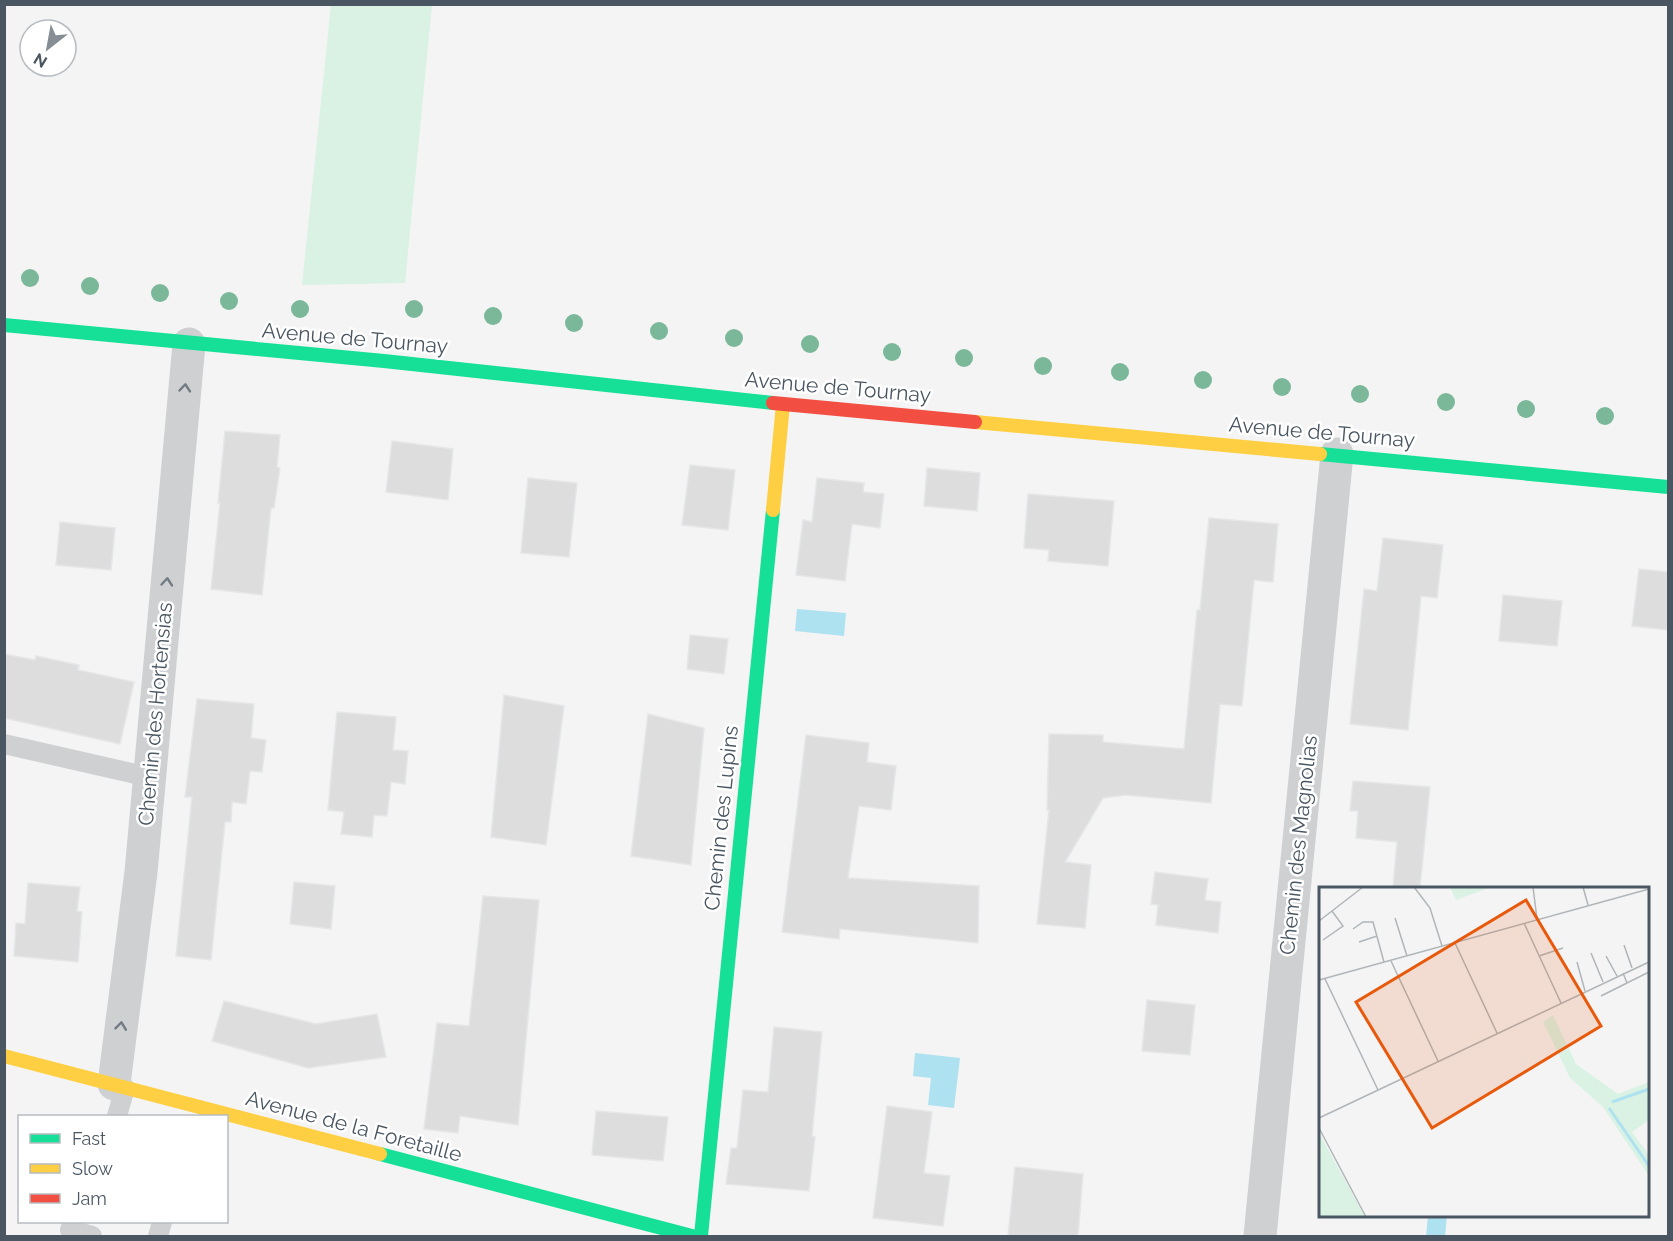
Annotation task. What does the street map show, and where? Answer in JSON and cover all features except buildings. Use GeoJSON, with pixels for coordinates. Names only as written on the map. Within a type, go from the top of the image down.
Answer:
{"type":"FeatureCollection","features":[{"type":"Feature","properties":{"kind":"street","name":"Avenue de Tournay"},"geometry":{"type":"LineString","coordinates":[[4,325],[384,361],[783,404],[1337,454],[1668,487]]}},
{"type":"Feature","properties":{"kind":"street","name":"Chemin des Hortensias"},"geometry":{"type":"LineString","coordinates":[[119,1086],[141,872],[189,344]]}},
{"type":"Feature","properties":{"kind":"street","name":"Chemin des Lupins"},"geometry":{"type":"LineString","coordinates":[[701,1236],[783,404]]}},
{"type":"Feature","properties":{"kind":"street","name":"Chemin des Magnolias"},"geometry":{"type":"LineString","coordinates":[[1260,1236],[1337,454]]}},
{"type":"Feature","properties":{"kind":"street","name":"Avenue de la Foretaille"},"geometry":{"type":"LineString","coordinates":[[4,1056],[692,1236]]}},
{"type":"Feature","properties":{"kind":"lane"},"geometry":{"type":"LineString","coordinates":[[4,744],[149,777]]}},
{"type":"Feature","properties":{"kind":"lane"},"geometry":{"type":"LineString","coordinates":[[117,1115],[119,1086]]}},
{"type":"Feature","properties":{"kind":"lane"},"geometry":{"type":"LineString","coordinates":[[72,1223],[70,1230],[95,1228]]}},
{"type":"Feature","properties":{"kind":"green space"},"geometry":{"type":"Polygon","coordinates":[[[331,5],[432,5],[405,283],[302,285],[331,5]]]}},
{"type":"Feature","properties":{"kind":"water"},"geometry":{"type":"Polygon","coordinates":[[[797,609],[846,613],[844,636],[795,631],[797,609]]]}},
{"type":"Feature","properties":{"kind":"water"},"geometry":{"type":"Polygon","coordinates":[[[915,1053],[960,1058],[954,1108],[928,1105],[931,1078],[913,1076],[915,1053]]]}},
{"type":"Feature","properties":{"kind":"water"},"geometry":{"type":"Polygon","coordinates":[[[1428,1217],[1447,1217],[1445,1236],[1426,1236],[1428,1217]]]}},
{"type":"Feature","properties":{"kind":"traffic: fast"},"geometry":{"type":"LineString","coordinates":[[4,325],[384,361],[773,403]]}},
{"type":"Feature","properties":{"kind":"traffic: fast"},"geometry":{"type":"LineString","coordinates":[[1320,454],[1668,487]]}},
{"type":"Feature","properties":{"kind":"traffic: fast"},"geometry":{"type":"LineString","coordinates":[[701,1236],[773,510]]}},
{"type":"Feature","properties":{"kind":"traffic: fast"},"geometry":{"type":"LineString","coordinates":[[380,1154],[692,1236]]}},
{"type":"Feature","properties":{"kind":"traffic: slow"},"geometry":{"type":"LineString","coordinates":[[773,510],[783,404]]}},
{"type":"Feature","properties":{"kind":"traffic: slow"},"geometry":{"type":"LineString","coordinates":[[975,422],[1320,454]]}},
{"type":"Feature","properties":{"kind":"traffic: slow"},"geometry":{"type":"LineString","coordinates":[[4,1056],[380,1154]]}},
{"type":"Feature","properties":{"kind":"traffic: jam"},"geometry":{"type":"LineString","coordinates":[[773,403],[975,422]]}}]}
